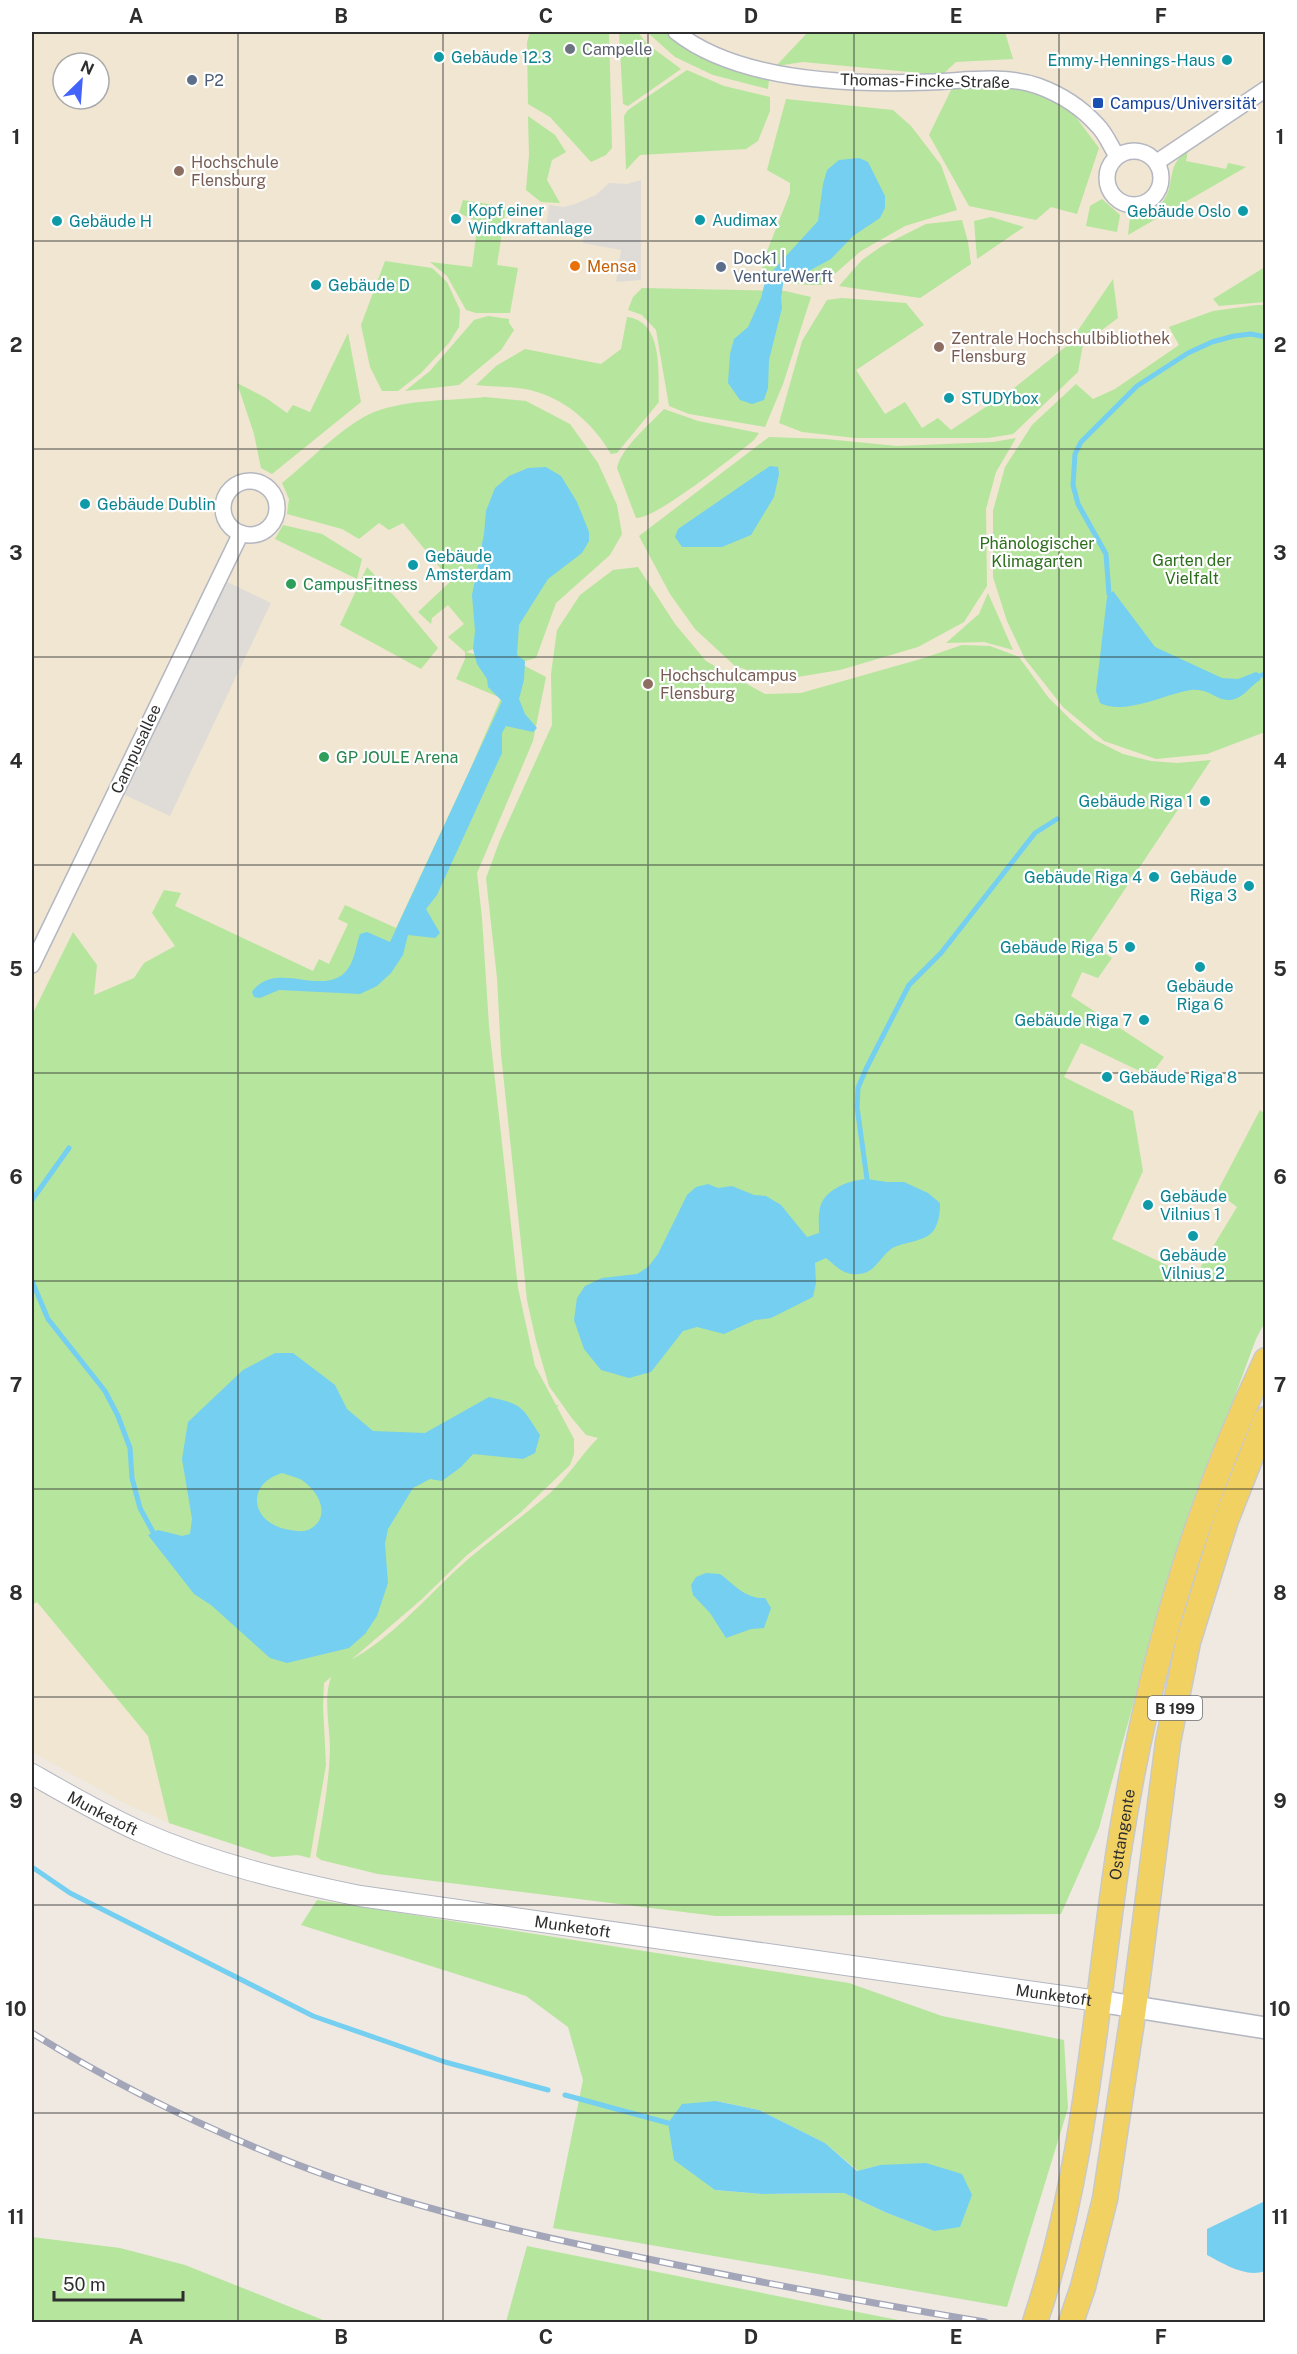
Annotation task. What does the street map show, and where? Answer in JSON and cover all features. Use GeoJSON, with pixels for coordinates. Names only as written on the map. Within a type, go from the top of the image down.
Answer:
{"type":"FeatureCollection","features":[{"type":"Feature","properties":{"kind":"main road","name":"Osttangente"},"geometry":{"type":"LineString","coordinates":[[1035,2322],[1049,2281],[1071,2193],[1118,1855],[1138,1736],[1164,1634],[1204,1508],[1235,1424],[1266,1360]]}},
{"type":"Feature","properties":{"kind":"main road","name":"Osttangente"},"geometry":{"type":"LineString","coordinates":[[1071,2322],[1083,2287],[1105,2199],[1134,2008],[1168,1742],[1188,1642],[1226,1520],[1266,1419]]}},
{"type":"Feature","properties":{"kind":"main road","name":"Munketoft"},"geometry":{"type":"LineString","coordinates":[[1098,2001],[1266,2028]]}},
{"type":"Feature","properties":{"kind":"street","name":"Thomas-Fincke-Straße"},"geometry":{"type":"LineString","coordinates":[[676,32],[722,57],[784,75],[870,82],[1004,79],[1038,86],[1072,103],[1099,126],[1117,156]]}},
{"type":"Feature","properties":{"kind":"street"},"geometry":{"type":"LineString","coordinates":[[1157,162],[1266,89]]}},
{"type":"Feature","properties":{"kind":"street"},"geometry":{"type":"LineString","coordinates":[[1132,151],[1141,152],[1157,162],[1161,183],[1152,200],[1139,205],[1129,205],[1113,196],[1107,182],[1107,172],[1117,156],[1132,151]]}},
{"type":"Feature","properties":{"kind":"street","name":"Campusallee"},"geometry":{"type":"LineString","coordinates":[[32,965],[240,533]]}},
{"type":"Feature","properties":{"kind":"street","name":"Munketoft"},"geometry":{"type":"LineString","coordinates":[[32,1774],[75,1799],[141,1832],[227,1864],[303,1885],[360,1896],[1098,2001]]}},
{"type":"Feature","properties":{"kind":"shaded area","name":"Hochschulcampus Flensburg"},"geometry":{"type":"Polygon","coordinates":[[[32,32],[1265,32],[1265,1270],[716,1916],[378,1874],[298,1855],[272,1857],[169,1823],[126,1804],[32,1752],[32,32]]]}},
{"type":"Feature","properties":{"kind":"shaded area"},"geometry":{"type":"Polygon","coordinates":[[[641,180],[641,280],[616,282],[621,250],[583,243],[584,234],[546,227],[549,205],[563,207],[575,204],[596,195],[609,183],[627,184],[641,180]]]}},
{"type":"Feature","properties":{"kind":"shaded area"},"geometry":{"type":"Polygon","coordinates":[[[217,577],[271,603],[170,816],[116,791],[217,577]]]}},
{"type":"Feature","properties":{"kind":"green space"},"geometry":{"type":"Polygon","coordinates":[[[530,32],[609,32],[612,148],[606,155],[591,162],[550,117],[528,104],[527,42],[530,32]]]}},
{"type":"Feature","properties":{"kind":"green space"},"geometry":{"type":"Polygon","coordinates":[[[619,32],[638,32],[646,43],[681,69],[628,106],[623,104],[619,32]]]}},
{"type":"Feature","properties":{"kind":"green space"},"geometry":{"type":"Polygon","coordinates":[[[647,32],[666,32],[738,71],[769,80],[768,89],[713,75],[675,57],[647,32]]]}},
{"type":"Feature","properties":{"kind":"green space"},"geometry":{"type":"Polygon","coordinates":[[[808,32],[1005,32],[1013,59],[956,62],[942,75],[803,62],[776,66],[808,32]]]}},
{"type":"Feature","properties":{"kind":"green space"},"geometry":{"type":"Polygon","coordinates":[[[687,70],[724,86],[770,97],[770,111],[758,141],[746,149],[640,155],[626,170],[624,116],[628,110],[687,70]]]}},
{"type":"Feature","properties":{"kind":"green space"},"geometry":{"type":"Polygon","coordinates":[[[952,88],[1015,88],[1042,95],[1072,112],[1099,148],[1077,214],[1051,207],[1036,220],[969,206],[929,135],[952,88]]]}},
{"type":"Feature","properties":{"kind":"green space"},"geometry":{"type":"Polygon","coordinates":[[[786,99],[893,110],[911,126],[941,165],[957,210],[905,226],[861,251],[822,285],[760,279],[764,259],[790,193],[790,183],[767,170],[786,99]]]}},
{"type":"Feature","properties":{"kind":"green space"},"geometry":{"type":"Polygon","coordinates":[[[528,116],[555,135],[566,152],[552,160],[547,180],[560,203],[541,202],[526,190],[529,155],[528,116]]]}},
{"type":"Feature","properties":{"kind":"green space"},"geometry":{"type":"Polygon","coordinates":[[[1188,150],[1186,161],[1226,169],[1228,163],[1246,167],[1128,235],[1130,217],[1151,211],[1164,200],[1175,164],[1188,150]]]}},
{"type":"Feature","properties":{"kind":"green space"},"geometry":{"type":"Polygon","coordinates":[[[1102,199],[1120,215],[1117,232],[1086,226],[1090,206],[1102,199]]]}},
{"type":"Feature","properties":{"kind":"green space"},"geometry":{"type":"Polygon","coordinates":[[[463,200],[506,207],[497,265],[518,268],[510,313],[476,313],[466,310],[447,276],[430,262],[472,267],[478,222],[459,213],[463,200]]]}},
{"type":"Feature","properties":{"kind":"green space"},"geometry":{"type":"Polygon","coordinates":[[[991,217],[1024,227],[977,259],[974,221],[991,217]]]}},
{"type":"Feature","properties":{"kind":"green space"},"geometry":{"type":"Polygon","coordinates":[[[962,220],[971,264],[920,298],[839,286],[862,260],[882,246],[926,224],[962,220]]]}},
{"type":"Feature","properties":{"kind":"green space"},"geometry":{"type":"Polygon","coordinates":[[[385,261],[432,268],[447,282],[460,310],[459,327],[449,343],[421,373],[398,391],[382,391],[370,367],[361,325],[385,261]]]}},
{"type":"Feature","properties":{"kind":"green space"},"geometry":{"type":"Polygon","coordinates":[[[1265,267],[1265,302],[1219,306],[1213,299],[1265,267]]]}},
{"type":"Feature","properties":{"kind":"green space"},"geometry":{"type":"Polygon","coordinates":[[[1113,279],[1118,318],[1083,344],[1078,372],[1013,434],[988,438],[855,438],[802,432],[779,423],[802,341],[827,300],[842,298],[906,303],[924,325],[856,370],[885,414],[905,402],[922,428],[938,418],[951,430],[1013,389],[1068,345],[1113,279]]]}},
{"type":"Feature","properties":{"kind":"green space"},"geometry":{"type":"Polygon","coordinates":[[[642,288],[785,291],[811,297],[783,384],[765,427],[689,414],[669,406],[656,330],[642,315],[628,310],[633,297],[642,288]]]}},
{"type":"Feature","properties":{"kind":"green space"},"geometry":{"type":"Polygon","coordinates":[[[1265,305],[1265,732],[1207,754],[1156,759],[1104,741],[1063,707],[1025,659],[1007,621],[993,577],[993,511],[1005,467],[1032,425],[1076,384],[1093,399],[1115,389],[1179,345],[1169,327],[1213,311],[1265,305]]]}},
{"type":"Feature","properties":{"kind":"green space"},"geometry":{"type":"Polygon","coordinates":[[[488,316],[509,319],[514,330],[501,350],[459,385],[405,391],[430,371],[474,320],[488,316]]]}},
{"type":"Feature","properties":{"kind":"green space"},"geometry":{"type":"Polygon","coordinates":[[[627,317],[639,321],[647,328],[653,339],[658,364],[659,402],[617,453],[611,454],[589,424],[570,408],[549,396],[523,389],[476,385],[496,366],[525,349],[601,364],[621,349],[627,317]]]}},
{"type":"Feature","properties":{"kind":"green space"},"geometry":{"type":"Polygon","coordinates":[[[348,333],[361,402],[272,474],[261,468],[254,434],[237,383],[266,398],[287,413],[293,405],[310,412],[348,333]]]}},
{"type":"Feature","properties":{"kind":"green space"},"geometry":{"type":"Polygon","coordinates":[[[485,397],[526,401],[570,424],[598,463],[617,505],[622,534],[610,555],[556,603],[536,658],[525,661],[473,649],[466,652],[525,666],[546,677],[533,741],[477,873],[489,1026],[518,1288],[535,1366],[556,1405],[559,1405],[557,1407],[574,1439],[574,1454],[570,1465],[521,1512],[466,1556],[422,1599],[351,1660],[380,1641],[466,1561],[550,1493],[598,1438],[586,1435],[549,1386],[527,1300],[501,1054],[497,978],[486,878],[500,840],[552,725],[551,674],[557,630],[580,595],[613,570],[638,567],[675,624],[706,661],[765,694],[801,693],[962,645],[990,646],[1019,657],[1048,697],[1095,740],[1123,754],[1151,761],[1177,763],[1211,760],[1089,943],[1112,958],[1098,978],[1082,972],[1071,996],[1164,1057],[1150,1076],[1081,1043],[1064,1077],[1133,1111],[1143,1171],[1112,1239],[1194,1278],[1237,1207],[1217,1192],[1260,1110],[1265,1114],[1265,1322],[1256,1339],[1170,1571],[1099,1828],[1061,1914],[716,1916],[378,1874],[321,1860],[316,1856],[329,1763],[327,1704],[331,1677],[324,1683],[326,1765],[310,1858],[298,1855],[272,1857],[169,1823],[148,1736],[37,1602],[32,1605],[32,1015],[73,932],[97,965],[94,995],[134,978],[144,963],[175,946],[152,913],[164,890],[181,893],[175,906],[313,971],[319,959],[329,964],[348,924],[338,919],[345,905],[396,928],[501,698],[456,679],[465,659],[465,652],[448,637],[464,624],[448,605],[432,618],[431,624],[418,612],[451,581],[403,523],[389,530],[379,523],[359,539],[342,529],[287,514],[289,499],[282,483],[339,434],[374,412],[415,403],[485,397]]]}},
{"type":"Feature","properties":{"kind":"green space"},"geometry":{"type":"Polygon","coordinates":[[[664,409],[698,421],[759,433],[754,440],[695,485],[660,509],[636,518],[617,468],[630,444],[664,409]]]}},
{"type":"Feature","properties":{"kind":"green space"},"geometry":{"type":"Polygon","coordinates":[[[769,437],[826,439],[897,446],[993,442],[1016,438],[996,472],[986,509],[987,586],[964,622],[918,647],[840,670],[779,680],[735,666],[695,629],[670,594],[639,536],[769,437]]]}},
{"type":"Feature","properties":{"kind":"green space"},"geometry":{"type":"Polygon","coordinates":[[[283,525],[322,534],[362,559],[357,579],[275,539],[283,525]]]}},
{"type":"Feature","properties":{"kind":"green space"},"geometry":{"type":"Polygon","coordinates":[[[367,567],[438,648],[421,669],[340,625],[367,567]]]}},
{"type":"Feature","properties":{"kind":"green space"},"geometry":{"type":"Polygon","coordinates":[[[988,593],[1013,650],[984,642],[946,643],[979,614],[988,593]]]}},
{"type":"Feature","properties":{"kind":"green space"},"geometry":{"type":"Polygon","coordinates":[[[317,1900],[849,1983],[942,2016],[1064,2040],[1068,2108],[1007,2307],[553,2228],[583,2080],[568,2027],[526,1996],[301,1925],[317,1900]],[[716,2101],[715,2190],[762,2194],[844,2193],[934,2231],[880,2165],[858,2171],[825,2143],[759,2110],[716,2101]]]}},
{"type":"Feature","properties":{"kind":"green space"},"geometry":{"type":"Polygon","coordinates":[[[32,2237],[120,2248],[185,2265],[328,2322],[32,2322],[32,2237]]]}},
{"type":"Feature","properties":{"kind":"green space"},"geometry":{"type":"Polygon","coordinates":[[[527,2246],[908,2322],[506,2322],[527,2246]]]}},
{"type":"Feature","properties":{"kind":"water"},"geometry":{"type":"Polygon","coordinates":[[[859,158],[868,162],[885,196],[885,208],[880,218],[853,236],[831,259],[807,272],[784,278],[782,308],[769,360],[768,388],[764,400],[752,404],[740,400],[728,383],[730,354],[734,339],[748,327],[761,298],[766,278],[818,221],[827,170],[839,160],[859,158]]]}},
{"type":"Feature","properties":{"kind":"water"},"geometry":{"type":"Polygon","coordinates":[[[770,466],[778,467],[779,474],[774,497],[751,535],[722,547],[682,547],[675,537],[678,529],[770,466]]]}},
{"type":"Feature","properties":{"kind":"water"},"geometry":{"type":"Polygon","coordinates":[[[546,467],[561,476],[577,502],[589,532],[589,541],[582,553],[548,579],[519,625],[517,655],[525,661],[524,680],[519,699],[525,714],[537,728],[533,732],[506,726],[502,733],[502,753],[437,895],[426,909],[440,933],[435,938],[408,935],[403,955],[391,973],[377,986],[360,994],[279,990],[260,998],[254,997],[252,992],[262,982],[273,978],[326,981],[337,978],[350,966],[360,934],[367,932],[390,942],[502,701],[488,687],[487,679],[477,664],[473,649],[475,631],[472,595],[484,534],[486,511],[495,488],[509,476],[528,468],[546,467]]]}},
{"type":"Feature","properties":{"kind":"water"},"geometry":{"type":"Polygon","coordinates":[[[1113,591],[1155,647],[1222,678],[1238,679],[1256,672],[1262,675],[1260,680],[1243,695],[1230,700],[1221,699],[1203,691],[1191,690],[1132,706],[1110,706],[1100,703],[1096,691],[1107,597],[1113,591]]]}},
{"type":"Feature","properties":{"kind":"water"},"geometry":{"type":"Polygon","coordinates":[[[867,1179],[904,1182],[928,1193],[940,1203],[939,1217],[934,1230],[920,1240],[891,1249],[865,1273],[845,1272],[826,1258],[815,1263],[816,1283],[813,1297],[771,1318],[755,1320],[724,1334],[697,1327],[683,1331],[651,1372],[629,1378],[601,1370],[584,1349],[574,1320],[577,1298],[585,1286],[602,1278],[637,1274],[648,1267],[658,1254],[687,1195],[696,1187],[708,1184],[718,1188],[732,1186],[754,1195],[766,1196],[781,1205],[807,1237],[819,1233],[822,1201],[832,1191],[853,1181],[867,1179]]]}},
{"type":"Feature","properties":{"kind":"water"},"geometry":{"type":"Polygon","coordinates":[[[275,1353],[293,1353],[335,1385],[347,1409],[373,1431],[425,1433],[489,1397],[509,1402],[520,1408],[540,1435],[535,1453],[523,1459],[473,1454],[461,1467],[442,1481],[430,1479],[413,1488],[388,1529],[385,1544],[388,1583],[377,1616],[365,1634],[349,1648],[287,1663],[270,1658],[211,1605],[194,1594],[148,1535],[158,1530],[182,1536],[190,1534],[192,1519],[182,1459],[188,1422],[243,1370],[275,1353]],[[282,1473],[270,1478],[262,1486],[257,1503],[260,1512],[277,1526],[294,1531],[308,1530],[320,1519],[321,1511],[317,1497],[313,1490],[300,1479],[282,1473]]]}},
{"type":"Feature","properties":{"kind":"water"},"geometry":{"type":"Polygon","coordinates":[[[706,1573],[720,1574],[746,1594],[765,1598],[771,1608],[764,1628],[751,1629],[726,1638],[710,1613],[693,1595],[691,1585],[696,1577],[706,1573]]]}},
{"type":"Feature","properties":{"kind":"water"},"geometry":{"type":"Polygon","coordinates":[[[716,2101],[759,2110],[825,2143],[857,2171],[880,2165],[926,2163],[962,2174],[972,2195],[960,2227],[934,2231],[844,2193],[762,2194],[715,2190],[674,2160],[668,2123],[682,2104],[716,2101]]]}},
{"type":"Feature","properties":{"kind":"water"},"geometry":{"type":"Polygon","coordinates":[[[1265,2201],[1265,2271],[1250,2273],[1228,2266],[1207,2255],[1207,2229],[1265,2201]]]}},
{"type":"Feature","properties":{"kind":"waterway"},"geometry":{"type":"LineString","coordinates":[[1109,594],[1106,554],[1078,504],[1073,485],[1075,454],[1081,442],[1137,386],[1188,353],[1212,342],[1234,336],[1251,334],[1266,337]]}},
{"type":"Feature","properties":{"kind":"waterway"},"geometry":{"type":"LineString","coordinates":[[867,1179],[857,1107],[858,1088],[909,985],[941,953],[1035,833],[1057,819]]}},
{"type":"Feature","properties":{"kind":"waterway"},"geometry":{"type":"LineString","coordinates":[[32,1200],[69,1148]]}},
{"type":"Feature","properties":{"kind":"waterway"},"geometry":{"type":"LineString","coordinates":[[32,1281],[48,1319],[105,1391],[118,1416],[130,1448],[132,1478],[140,1508],[153,1532]]}},
{"type":"Feature","properties":{"kind":"waterway"},"geometry":{"type":"LineString","coordinates":[[32,1867],[70,1893],[313,2016],[445,2062],[548,2090]]}},
{"type":"Feature","properties":{"kind":"waterway"},"geometry":{"type":"LineString","coordinates":[[565,2095],[668,2123]]}},
{"type":"Feature","properties":{"kind":"railway"},"geometry":{"type":"LineString","coordinates":[[32,2033],[127,2087],[225,2135],[293,2163],[377,2192],[464,2217],[594,2248],[724,2275],[985,2322]]}},
{"type":"Feature","properties":{"kind":"place","name":"Campelle"},"geometry":{"type":"Point","coordinates":[570,49]}},
{"type":"Feature","properties":{"kind":"place","name":"Gebäude 12.3"},"geometry":{"type":"Point","coordinates":[439,57]}},
{"type":"Feature","properties":{"kind":"place","name":"Emmy-Hennings-Haus"},"geometry":{"type":"Point","coordinates":[1227,60]}},
{"type":"Feature","properties":{"kind":"place","name":"P2"},"geometry":{"type":"Point","coordinates":[192,80]}},
{"type":"Feature","properties":{"kind":"place","name":"Campus/Universität"},"geometry":{"type":"Point","coordinates":[1098,103]}},
{"type":"Feature","properties":{"kind":"place","name":"Hochschule Flensburg"},"geometry":{"type":"Point","coordinates":[179,171]}},
{"type":"Feature","properties":{"kind":"place","name":"Gebäude Oslo"},"geometry":{"type":"Point","coordinates":[1243,211]}},
{"type":"Feature","properties":{"kind":"place","name":"Kopf einer Windkraftanlage"},"geometry":{"type":"Point","coordinates":[456,219]}},
{"type":"Feature","properties":{"kind":"place","name":"Audimax"},"geometry":{"type":"Point","coordinates":[700,220]}},
{"type":"Feature","properties":{"kind":"place","name":"Gebäude H"},"geometry":{"type":"Point","coordinates":[57,221]}},
{"type":"Feature","properties":{"kind":"place","name":"Mensa"},"geometry":{"type":"Point","coordinates":[575,266]}},
{"type":"Feature","properties":{"kind":"place","name":"Dock1 | VentureWerft"},"geometry":{"type":"Point","coordinates":[721,267]}},
{"type":"Feature","properties":{"kind":"place","name":"Gebäude D"},"geometry":{"type":"Point","coordinates":[316,285]}},
{"type":"Feature","properties":{"kind":"place","name":"Zentrale Hochschulbibliothek Flensburg"},"geometry":{"type":"Point","coordinates":[939,347]}},
{"type":"Feature","properties":{"kind":"place","name":"STUDYbox"},"geometry":{"type":"Point","coordinates":[949,398]}},
{"type":"Feature","properties":{"kind":"place","name":"Gebäude Dublin"},"geometry":{"type":"Point","coordinates":[85,504]}},
{"type":"Feature","properties":{"kind":"place","name":"Gebäude Amsterdam"},"geometry":{"type":"Point","coordinates":[413,565]}},
{"type":"Feature","properties":{"kind":"place","name":"CampusFitness"},"geometry":{"type":"Point","coordinates":[291,584]}},
{"type":"Feature","properties":{"kind":"place","name":"Hochschulcampus Flensburg"},"geometry":{"type":"Point","coordinates":[648,684]}},
{"type":"Feature","properties":{"kind":"place","name":"GP JOULE Arena"},"geometry":{"type":"Point","coordinates":[324,757]}},
{"type":"Feature","properties":{"kind":"place","name":"Gebäude Riga 1"},"geometry":{"type":"Point","coordinates":[1205,801]}},
{"type":"Feature","properties":{"kind":"place","name":"Gebäude Riga 4"},"geometry":{"type":"Point","coordinates":[1154,877]}},
{"type":"Feature","properties":{"kind":"place","name":"Gebäude Riga 3"},"geometry":{"type":"Point","coordinates":[1249,886]}},
{"type":"Feature","properties":{"kind":"place","name":"Gebäude Riga 5"},"geometry":{"type":"Point","coordinates":[1130,947]}},
{"type":"Feature","properties":{"kind":"place","name":"Gebäude Riga 6"},"geometry":{"type":"Point","coordinates":[1200,967]}},
{"type":"Feature","properties":{"kind":"place","name":"Gebäude Riga 7"},"geometry":{"type":"Point","coordinates":[1144,1020]}},
{"type":"Feature","properties":{"kind":"place","name":"Gebäude Riga 8"},"geometry":{"type":"Point","coordinates":[1107,1077]}},
{"type":"Feature","properties":{"kind":"place","name":"Gebäude Vilnius 1"},"geometry":{"type":"Point","coordinates":[1148,1205]}},
{"type":"Feature","properties":{"kind":"place","name":"Gebäude Vilnius 2"},"geometry":{"type":"Point","coordinates":[1193,1236]}},
{"type":"Feature","properties":{"kind":"park label","name":"Phänologischer Klimagarten"},"geometry":{"type":"Point","coordinates":[1037,552]}},
{"type":"Feature","properties":{"kind":"park label","name":"Garten der Vielfalt"},"geometry":{"type":"Point","coordinates":[1192,569]}}]}
